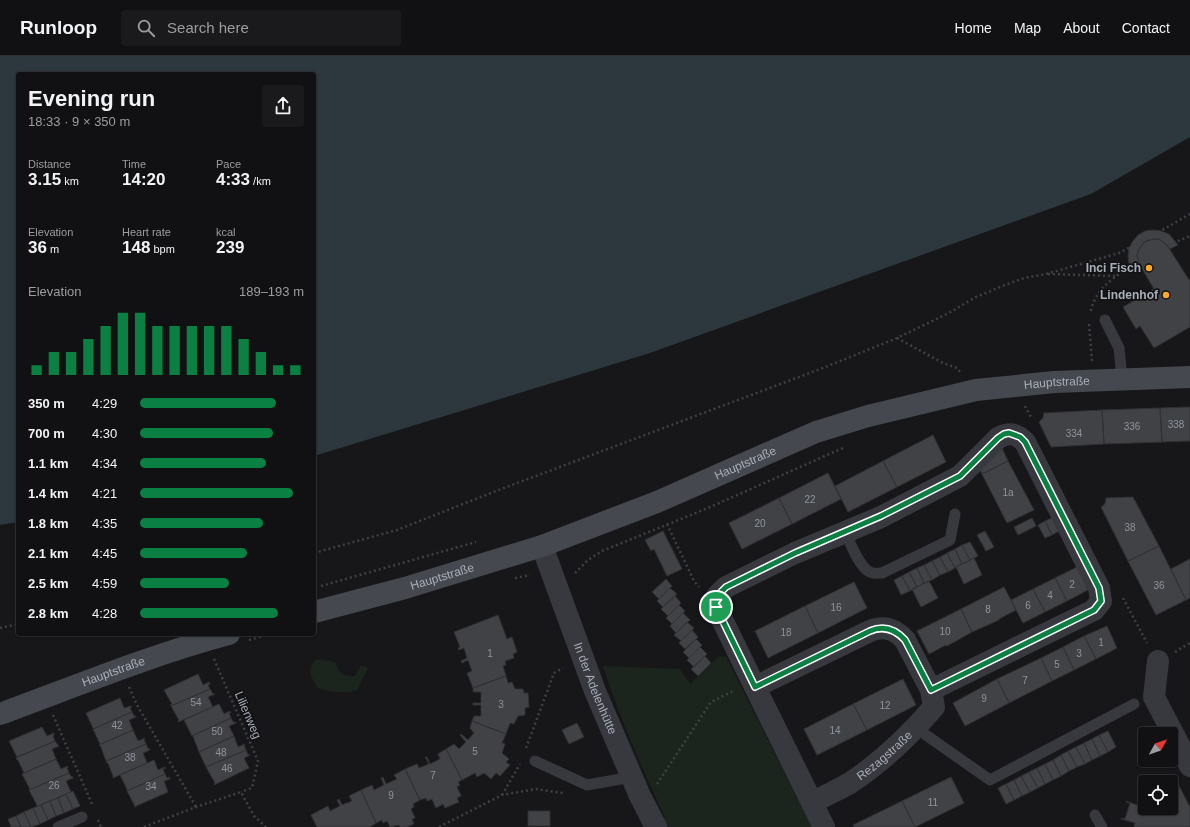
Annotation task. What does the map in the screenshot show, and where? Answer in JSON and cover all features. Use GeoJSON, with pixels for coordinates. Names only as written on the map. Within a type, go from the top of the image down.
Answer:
{"type":"FeatureCollection","features":[{"type":"Feature","properties":{"kind":"main road","name":"Hauptstraße"},"geometry":{"type":"LineString","coordinates":[[316,611],[405,588],[542,546],[657,502],[816,432],[868,416],[976,390],[1054,382],[1122,378],[1190,377]]}},
{"type":"Feature","properties":{"kind":"main road","name":"Hauptstraße"},"geometry":{"type":"LineString","coordinates":[[0,714],[120,670],[221,636]]}},
{"type":"Feature","properties":{"kind":"street"},"geometry":{"type":"LineString","coordinates":[[824,827],[716,607],[717,596],[726,587],[795,553],[881,516],[960,476],[998,438],[1004,434],[1015,434],[1025,442],[1099,588],[1101,601],[1094,610],[931,690]]}},
{"type":"Feature","properties":{"kind":"street","name":"In der Adelenhütte"},"geometry":{"type":"LineString","coordinates":[[542,546],[595,691],[636,787],[655,827]]}},
{"type":"Feature","properties":{"kind":"street","name":"Rezagstraße"},"geometry":{"type":"LineString","coordinates":[[753,684],[876,628],[885,628],[900,634],[905,640],[931,690],[934,707],[916,728],[867,771],[848,784],[812,803]]}},
{"type":"Feature","properties":{"kind":"street"},"geometry":{"type":"LineString","coordinates":[[1158,661],[1154,697],[1190,766]]}},
{"type":"Feature","properties":{"kind":"lane"},"geometry":{"type":"LineString","coordinates":[[1105,320],[1119,348],[1122,378]]}},
{"type":"Feature","properties":{"kind":"lane"},"geometry":{"type":"LineString","coordinates":[[845,532],[865,569],[870,572],[882,573],[950,540],[955,514]]}},
{"type":"Feature","properties":{"kind":"lane"},"geometry":{"type":"LineString","coordinates":[[916,728],[990,780],[1134,704]]}},
{"type":"Feature","properties":{"kind":"lane"},"geometry":{"type":"LineString","coordinates":[[535,761],[587,784],[636,787]]}},
{"type":"Feature","properties":{"kind":"lane"},"geometry":{"type":"LineString","coordinates":[[1096,815],[1102,827]]}},
{"type":"Feature","properties":{"kind":"lane"},"geometry":{"type":"LineString","coordinates":[[58,827],[82,817]]}},
{"type":"Feature","properties":{"kind":"path"},"geometry":{"type":"LineString","coordinates":[[316,552],[397,530],[496,491],[816,371],[897,338],[1000,287],[1024,278],[1046,274],[1119,253],[1190,214]]}},
{"type":"Feature","properties":{"kind":"path"},"geometry":{"type":"LineString","coordinates":[[1046,274],[1114,276],[1177,241],[1190,236]]}},
{"type":"Feature","properties":{"kind":"path"},"geometry":{"type":"LineString","coordinates":[[897,338],[943,363],[957,368],[963,376]]}},
{"type":"Feature","properties":{"kind":"path"},"geometry":{"type":"LineString","coordinates":[[513,579],[533,574],[564,574],[576,572],[588,560],[602,551],[708,508],[848,446]]}},
{"type":"Feature","properties":{"kind":"path"},"geometry":{"type":"LineString","coordinates":[[667,524],[694,581],[716,607]]}},
{"type":"Feature","properties":{"kind":"path"},"geometry":{"type":"LineString","coordinates":[[0,628],[16,624]]}},
{"type":"Feature","properties":{"kind":"path","name":"Lilienweg"},"geometry":{"type":"LineString","coordinates":[[206,640],[258,761],[252,788],[241,792]]}},
{"type":"Feature","properties":{"kind":"path"},"geometry":{"type":"LineString","coordinates":[[523,754],[554,673],[583,657]]}},
{"type":"Feature","properties":{"kind":"path"},"geometry":{"type":"LineString","coordinates":[[120,670],[137,705],[196,807]]}},
{"type":"Feature","properties":{"kind":"path"},"geometry":{"type":"LineString","coordinates":[[636,787],[657,785],[711,702],[753,684]]}},
{"type":"Feature","properties":{"kind":"path"},"geometry":{"type":"LineString","coordinates":[[45,698],[92,805]]}},
{"type":"Feature","properties":{"kind":"path"},"geometry":{"type":"LineString","coordinates":[[502,795],[521,761]]}},
{"type":"Feature","properties":{"kind":"path"},"geometry":{"type":"LineString","coordinates":[[439,827],[502,795],[536,789],[564,793]]}},
{"type":"Feature","properties":{"kind":"path"},"geometry":{"type":"LineString","coordinates":[[144,827],[241,792],[254,816],[266,827]]}},
{"type":"Feature","properties":{"kind":"path"},"geometry":{"type":"LineString","coordinates":[[97,817],[101,827]]}},
{"type":"Feature","properties":{"kind":"shaded area"},"geometry":{"type":"Polygon","coordinates":[[[0,56],[1190,56],[1190,137],[1091,194],[650,353],[316,455],[316,72],[16,72],[16,522],[0,525],[0,56]]]}},
{"type":"Feature","properties":{"kind":"shaded area"},"geometry":{"type":"Polygon","coordinates":[[[719,656],[726,657],[812,827],[665,827],[661,819],[665,817],[631,742],[616,705],[603,666],[680,669],[690,684],[719,656]]]}},
{"type":"Feature","properties":{"kind":"shaded area"},"geometry":{"type":"Polygon","coordinates":[[[316,659],[335,662],[340,672],[348,676],[355,676],[361,666],[368,668],[357,690],[347,692],[333,691],[318,688],[313,680],[310,670],[316,659]]]}},
{"type":"Feature","properties":{"kind":"building"},"geometry":{"type":"Polygon","coordinates":[[[1153,230],[1169,234],[1178,245],[1170,249],[1159,239],[1144,242],[1138,251],[1137,256],[1141,267],[1133,271],[1129,264],[1129,248],[1138,235],[1145,231],[1153,230]]]}},
{"type":"Feature","properties":{"kind":"building","name":"Lindenhof"},"geometry":{"type":"Polygon","coordinates":[[[1159,239],[1167,245],[1189,280],[1190,279],[1190,327],[1154,348],[1140,326],[1136,329],[1123,307],[1154,289],[1141,267],[1137,256],[1138,251],[1144,242],[1159,239]]]}},
{"type":"Feature","properties":{"kind":"building"},"geometry":{"type":"Polygon","coordinates":[[[1190,407],[1190,441],[1162,442],[1160,408],[1190,407]]]}},
{"type":"Feature","properties":{"kind":"building"},"geometry":{"type":"Polygon","coordinates":[[[1160,408],[1162,442],[1104,444],[1102,410],[1160,408]]]}},
{"type":"Feature","properties":{"kind":"building"},"geometry":{"type":"Polygon","coordinates":[[[1102,410],[1104,444],[1051,447],[1039,422],[1043,418],[1044,413],[1102,410]]]}},
{"type":"Feature","properties":{"kind":"building"},"geometry":{"type":"Polygon","coordinates":[[[933,435],[946,462],[897,487],[883,461],[933,435]]]}},
{"type":"Feature","properties":{"kind":"building"},"geometry":{"type":"Polygon","coordinates":[[[1001,446],[1008,461],[982,474],[979,468],[1001,446]]]}},
{"type":"Feature","properties":{"kind":"building"},"geometry":{"type":"Polygon","coordinates":[[[883,461],[897,487],[848,512],[835,486],[883,461]]]}},
{"type":"Feature","properties":{"kind":"building"},"geometry":{"type":"Polygon","coordinates":[[[1008,461],[1034,510],[1007,523],[982,474],[1008,461]]]}},
{"type":"Feature","properties":{"kind":"building"},"geometry":{"type":"Polygon","coordinates":[[[828,473],[841,499],[792,524],[779,498],[828,473]]]}},
{"type":"Feature","properties":{"kind":"building"},"geometry":{"type":"Polygon","coordinates":[[[1133,497],[1159,546],[1128,561],[1101,507],[1105,504],[1106,498],[1133,497]]]}},
{"type":"Feature","properties":{"kind":"building"},"geometry":{"type":"Polygon","coordinates":[[[779,498],[792,524],[742,549],[729,523],[779,498]]]}},
{"type":"Feature","properties":{"kind":"building"},"geometry":{"type":"Polygon","coordinates":[[[1032,518],[1036,526],[1018,535],[1014,527],[1032,518]]]}},
{"type":"Feature","properties":{"kind":"building"},"geometry":{"type":"Polygon","coordinates":[[[1052,518],[1059,531],[1052,535],[1045,521],[1052,518]]]}},
{"type":"Feature","properties":{"kind":"building"},"geometry":{"type":"Polygon","coordinates":[[[1045,521],[1052,535],[1045,538],[1038,525],[1045,521]]]}},
{"type":"Feature","properties":{"kind":"building"},"geometry":{"type":"Polygon","coordinates":[[[663,531],[682,569],[667,576],[654,549],[651,551],[645,540],[663,531]]]}},
{"type":"Feature","properties":{"kind":"building"},"geometry":{"type":"Polygon","coordinates":[[[985,531],[994,547],[986,551],[977,535],[985,531]]]}},
{"type":"Feature","properties":{"kind":"building"},"geometry":{"type":"Polygon","coordinates":[[[970,542],[978,556],[970,560],[962,545],[970,542]]]}},
{"type":"Feature","properties":{"kind":"building"},"geometry":{"type":"Polygon","coordinates":[[[962,545],[970,560],[962,564],[955,549],[962,545]]]}},
{"type":"Feature","properties":{"kind":"building"},"geometry":{"type":"Polygon","coordinates":[[[1159,546],[1186,600],[1156,615],[1128,561],[1159,546]]]}},
{"type":"Feature","properties":{"kind":"building"},"geometry":{"type":"Polygon","coordinates":[[[955,549],[962,564],[955,568],[947,553],[955,549]]]}},
{"type":"Feature","properties":{"kind":"building"},"geometry":{"type":"Polygon","coordinates":[[[947,553],[955,568],[948,572],[940,557],[947,553]]]}},
{"type":"Feature","properties":{"kind":"building"},"geometry":{"type":"Polygon","coordinates":[[[940,557],[948,572],[940,575],[932,561],[940,557]]]}},
{"type":"Feature","properties":{"kind":"building"},"geometry":{"type":"Polygon","coordinates":[[[974,558],[982,575],[964,584],[956,567],[974,558]]]}},
{"type":"Feature","properties":{"kind":"building"},"geometry":{"type":"Polygon","coordinates":[[[1190,559],[1190,598],[1186,600],[1171,569],[1190,559]]]}},
{"type":"Feature","properties":{"kind":"building"},"geometry":{"type":"Polygon","coordinates":[[[932,561],[940,575],[932,580],[924,565],[932,561]]]}},
{"type":"Feature","properties":{"kind":"building"},"geometry":{"type":"Polygon","coordinates":[[[924,565],[932,580],[924,583],[917,568],[924,565]]]}},
{"type":"Feature","properties":{"kind":"building"},"geometry":{"type":"Polygon","coordinates":[[[1077,567],[1088,590],[1067,601],[1055,578],[1077,567]]]}},
{"type":"Feature","properties":{"kind":"building"},"geometry":{"type":"Polygon","coordinates":[[[917,568],[924,583],[917,587],[909,572],[917,568]]]}},
{"type":"Feature","properties":{"kind":"building"},"geometry":{"type":"Polygon","coordinates":[[[909,572],[917,587],[910,591],[902,576],[909,572]]]}},
{"type":"Feature","properties":{"kind":"building"},"geometry":{"type":"Polygon","coordinates":[[[902,576],[910,591],[901,595],[894,580],[902,576]]]}},
{"type":"Feature","properties":{"kind":"building"},"geometry":{"type":"Polygon","coordinates":[[[1055,578],[1067,601],[1045,612],[1033,589],[1055,578]]]}},
{"type":"Feature","properties":{"kind":"building"},"geometry":{"type":"Polygon","coordinates":[[[666,579],[672,586],[659,599],[652,592],[666,579]]]}},
{"type":"Feature","properties":{"kind":"building"},"geometry":{"type":"Polygon","coordinates":[[[929,581],[938,598],[921,607],[912,589],[929,581]]]}},
{"type":"Feature","properties":{"kind":"building"},"geometry":{"type":"Polygon","coordinates":[[[854,582],[867,608],[818,633],[805,606],[854,582]]]}},
{"type":"Feature","properties":{"kind":"building"},"geometry":{"type":"Polygon","coordinates":[[[1004,587],[1016,610],[999,620],[972,632],[961,609],[1004,587]]]}},
{"type":"Feature","properties":{"kind":"building"},"geometry":{"type":"Polygon","coordinates":[[[670,588],[677,594],[663,607],[657,601],[670,588]]]}},
{"type":"Feature","properties":{"kind":"building"},"geometry":{"type":"Polygon","coordinates":[[[1033,589],[1045,612],[1023,623],[1011,600],[1033,589]]]}},
{"type":"Feature","properties":{"kind":"building"},"geometry":{"type":"Polygon","coordinates":[[[675,596],[681,603],[668,616],[661,609],[675,596]]]}},
{"type":"Feature","properties":{"kind":"building"},"geometry":{"type":"Polygon","coordinates":[[[679,605],[685,611],[672,624],[666,618],[679,605]]]}},
{"type":"Feature","properties":{"kind":"building"},"geometry":{"type":"Polygon","coordinates":[[[805,606],[818,633],[768,658],[755,631],[805,606]]]}},
{"type":"Feature","properties":{"kind":"building"},"geometry":{"type":"Polygon","coordinates":[[[961,609],[972,632],[929,654],[917,631],[961,609]]]}},
{"type":"Feature","properties":{"kind":"building"},"geometry":{"type":"Polygon","coordinates":[[[683,613],[690,620],[676,633],[670,626],[683,613]]]}},
{"type":"Feature","properties":{"kind":"building"},"geometry":{"type":"Polygon","coordinates":[[[498,615],[507,639],[512,637],[517,652],[513,654],[514,658],[505,661],[506,665],[503,666],[506,676],[473,688],[467,673],[472,671],[468,660],[462,663],[461,661],[467,658],[464,648],[459,650],[458,648],[460,647],[454,632],[498,615]]]}},
{"type":"Feature","properties":{"kind":"building"},"geometry":{"type":"Polygon","coordinates":[[[687,622],[694,628],[681,641],[674,635],[687,622]]]}},
{"type":"Feature","properties":{"kind":"building"},"geometry":{"type":"Polygon","coordinates":[[[1107,626],[1117,648],[1096,659],[1084,636],[1107,626]]]}},
{"type":"Feature","properties":{"kind":"building"},"geometry":{"type":"Polygon","coordinates":[[[692,630],[698,637],[685,649],[679,643],[692,630]]]}},
{"type":"Feature","properties":{"kind":"building"},"geometry":{"type":"Polygon","coordinates":[[[1084,636],[1096,659],[1074,670],[1063,647],[1084,636]]]}},
{"type":"Feature","properties":{"kind":"building"},"geometry":{"type":"Polygon","coordinates":[[[696,639],[702,645],[689,658],[683,652],[696,639]]]}},
{"type":"Feature","properties":{"kind":"building"},"geometry":{"type":"Polygon","coordinates":[[[700,647],[707,654],[694,667],[687,660],[700,647]]]}},
{"type":"Feature","properties":{"kind":"building"},"geometry":{"type":"Polygon","coordinates":[[[1063,647],[1074,670],[1052,681],[1041,658],[1063,647]]]}},
{"type":"Feature","properties":{"kind":"building"},"geometry":{"type":"Polygon","coordinates":[[[705,656],[711,663],[698,676],[691,669],[705,656]]]}},
{"type":"Feature","properties":{"kind":"building"},"geometry":{"type":"Polygon","coordinates":[[[1041,658],[1052,681],[1009,703],[997,679],[1041,658]]]}},
{"type":"Feature","properties":{"kind":"building"},"geometry":{"type":"Polygon","coordinates":[[[198,674],[203,685],[209,682],[210,684],[208,685],[210,689],[171,706],[170,705],[172,704],[164,690],[198,674]]]}},
{"type":"Feature","properties":{"kind":"building"},"geometry":{"type":"Polygon","coordinates":[[[506,676],[508,683],[512,682],[515,689],[523,689],[524,693],[528,693],[529,707],[525,708],[525,715],[518,716],[514,724],[510,723],[506,734],[472,721],[474,716],[481,716],[481,705],[473,705],[473,703],[481,703],[481,692],[473,692],[473,688],[506,676]]]}},
{"type":"Feature","properties":{"kind":"building"},"geometry":{"type":"Polygon","coordinates":[[[903,679],[916,705],[867,730],[853,704],[903,679]]]}},
{"type":"Feature","properties":{"kind":"building"},"geometry":{"type":"Polygon","coordinates":[[[997,679],[1009,703],[965,726],[953,703],[997,679]]]}},
{"type":"Feature","properties":{"kind":"building"},"geometry":{"type":"Polygon","coordinates":[[[210,689],[213,694],[215,694],[208,697],[213,707],[178,722],[179,720],[171,706],[210,689]]]}},
{"type":"Feature","properties":{"kind":"building"},"geometry":{"type":"Polygon","coordinates":[[[120,698],[124,708],[131,706],[132,707],[130,708],[132,712],[93,729],[86,713],[120,698]]]}},
{"type":"Feature","properties":{"kind":"building"},"geometry":{"type":"Polygon","coordinates":[[[219,704],[224,714],[230,711],[231,713],[229,713],[231,718],[192,736],[184,720],[219,704]]]}},
{"type":"Feature","properties":{"kind":"building"},"geometry":{"type":"Polygon","coordinates":[[[853,704],[867,730],[817,755],[804,729],[853,704]]]}},
{"type":"Feature","properties":{"kind":"building"},"geometry":{"type":"Polygon","coordinates":[[[132,712],[134,716],[136,716],[129,720],[133,730],[99,745],[100,744],[93,729],[132,712]]]}},
{"type":"Feature","properties":{"kind":"building"},"geometry":{"type":"Polygon","coordinates":[[[231,718],[233,722],[236,723],[229,726],[234,736],[199,752],[192,736],[231,718]]]}},
{"type":"Feature","properties":{"kind":"building"},"geometry":{"type":"Polygon","coordinates":[[[472,721],[506,734],[502,743],[505,744],[502,753],[509,759],[506,762],[510,765],[500,776],[496,773],[491,779],[484,773],[477,777],[475,773],[462,780],[446,749],[454,744],[459,749],[466,742],[460,735],[461,734],[468,740],[474,733],[470,728],[472,721]]]}},
{"type":"Feature","properties":{"kind":"building"},"geometry":{"type":"Polygon","coordinates":[[[577,723],[584,737],[569,744],[562,730],[577,723]]]}},
{"type":"Feature","properties":{"kind":"building"},"geometry":{"type":"Polygon","coordinates":[[[42,727],[47,736],[54,733],[53,736],[55,741],[17,757],[9,741],[42,727]]]}},
{"type":"Feature","properties":{"kind":"building"},"geometry":{"type":"Polygon","coordinates":[[[133,730],[138,741],[145,738],[144,740],[146,744],[106,761],[99,745],[133,730]]]}},
{"type":"Feature","properties":{"kind":"building"},"geometry":{"type":"Polygon","coordinates":[[[1108,731],[1116,747],[1108,752],[1099,735],[1108,731]]]}},
{"type":"Feature","properties":{"kind":"building"},"geometry":{"type":"Polygon","coordinates":[[[1099,735],[1108,752],[1100,756],[1092,739],[1099,735]]]}},
{"type":"Feature","properties":{"kind":"building"},"geometry":{"type":"Polygon","coordinates":[[[234,736],[238,747],[245,744],[244,746],[246,750],[206,767],[199,752],[234,736]]]}},
{"type":"Feature","properties":{"kind":"building"},"geometry":{"type":"Polygon","coordinates":[[[1092,739],[1100,756],[1092,760],[1084,743],[1092,739]]]}},
{"type":"Feature","properties":{"kind":"building"},"geometry":{"type":"Polygon","coordinates":[[[55,741],[59,746],[52,749],[56,759],[24,773],[16,758],[55,741]]]}},
{"type":"Feature","properties":{"kind":"building"},"geometry":{"type":"Polygon","coordinates":[[[1084,743],[1092,760],[1085,764],[1076,747],[1084,743]]]}},
{"type":"Feature","properties":{"kind":"building"},"geometry":{"type":"Polygon","coordinates":[[[146,744],[150,750],[143,753],[147,763],[113,778],[106,761],[146,744]]]}},
{"type":"Feature","properties":{"kind":"building"},"geometry":{"type":"Polygon","coordinates":[[[1076,747],[1085,764],[1077,767],[1068,751],[1076,747]]]}},
{"type":"Feature","properties":{"kind":"building"},"geometry":{"type":"Polygon","coordinates":[[[446,749],[462,780],[458,782],[460,785],[457,787],[461,796],[457,798],[459,802],[445,808],[443,804],[436,808],[432,799],[427,801],[426,798],[420,800],[405,769],[417,764],[419,768],[429,764],[425,757],[427,757],[430,764],[440,759],[438,754],[446,749]]]}},
{"type":"Feature","properties":{"kind":"building"},"geometry":{"type":"Polygon","coordinates":[[[246,750],[248,755],[250,755],[244,758],[249,768],[214,785],[215,783],[206,767],[246,750]]]}},
{"type":"Feature","properties":{"kind":"building"},"geometry":{"type":"Polygon","coordinates":[[[1068,751],[1077,767],[1069,771],[1061,755],[1068,751]]]}},
{"type":"Feature","properties":{"kind":"building"},"geometry":{"type":"Polygon","coordinates":[[[1061,755],[1069,771],[1061,776],[1053,760],[1061,755]]]}},
{"type":"Feature","properties":{"kind":"building"},"geometry":{"type":"Polygon","coordinates":[[[56,759],[61,769],[68,766],[67,768],[69,773],[29,790],[30,789],[22,774],[56,759]]]}},
{"type":"Feature","properties":{"kind":"building"},"geometry":{"type":"Polygon","coordinates":[[[154,760],[158,770],[165,767],[166,768],[163,769],[165,774],[127,791],[120,775],[154,760]]]}},
{"type":"Feature","properties":{"kind":"building"},"geometry":{"type":"Polygon","coordinates":[[[1053,760],[1061,776],[1053,780],[1045,764],[1053,760]]]}},
{"type":"Feature","properties":{"kind":"building"},"geometry":{"type":"Polygon","coordinates":[[[1045,764],[1053,780],[1045,784],[1037,768],[1045,764]]]}},
{"type":"Feature","properties":{"kind":"building"},"geometry":{"type":"Polygon","coordinates":[[[1037,768],[1045,784],[1038,788],[1029,772],[1037,768]]]}},
{"type":"Feature","properties":{"kind":"building"},"geometry":{"type":"Polygon","coordinates":[[[405,769],[420,800],[413,804],[414,807],[411,809],[415,818],[412,819],[414,824],[407,827],[400,827],[399,825],[390,827],[387,821],[383,823],[382,820],[376,823],[361,790],[372,785],[374,790],[384,785],[381,778],[383,777],[386,784],[397,779],[394,775],[405,769]]]}},
{"type":"Feature","properties":{"kind":"building"},"geometry":{"type":"Polygon","coordinates":[[[1029,772],[1038,788],[1030,792],[1021,776],[1029,772]]]}},
{"type":"Feature","properties":{"kind":"building"},"geometry":{"type":"Polygon","coordinates":[[[69,773],[73,778],[66,781],[71,792],[36,807],[37,805],[29,790],[69,773]]]}},
{"type":"Feature","properties":{"kind":"building"},"geometry":{"type":"Polygon","coordinates":[[[165,774],[167,778],[169,777],[170,779],[164,781],[168,792],[134,807],[135,806],[127,791],[165,774]]]}},
{"type":"Feature","properties":{"kind":"building"},"geometry":{"type":"Polygon","coordinates":[[[1021,776],[1030,792],[1022,796],[1014,780],[1021,776]]]}},
{"type":"Feature","properties":{"kind":"building"},"geometry":{"type":"Polygon","coordinates":[[[951,777],[964,803],[915,827],[902,801],[951,777]]]}},
{"type":"Feature","properties":{"kind":"building"},"geometry":{"type":"Polygon","coordinates":[[[1014,780],[1022,796],[1014,800],[1006,784],[1014,780]]]}},
{"type":"Feature","properties":{"kind":"building"},"geometry":{"type":"Polygon","coordinates":[[[1006,784],[1014,800],[1006,804],[998,788],[1006,784]]]}},
{"type":"Feature","properties":{"kind":"building"},"geometry":{"type":"Polygon","coordinates":[[[1178,784],[1190,807],[1190,827],[1134,827],[1135,823],[1121,819],[1125,819],[1130,803],[1126,801],[1138,805],[1138,815],[1178,815],[1178,784]]]}},
{"type":"Feature","properties":{"kind":"building"},"geometry":{"type":"Polygon","coordinates":[[[361,790],[376,823],[370,827],[317,827],[311,815],[328,806],[330,811],[340,806],[337,800],[339,799],[342,805],[352,801],[349,796],[361,790]]]}},
{"type":"Feature","properties":{"kind":"building"},"geometry":{"type":"Polygon","coordinates":[[[73,791],[80,806],[73,809],[66,794],[73,791]]]}},
{"type":"Feature","properties":{"kind":"building"},"geometry":{"type":"Polygon","coordinates":[[[66,794],[73,809],[64,813],[58,798],[66,794]]]}},
{"type":"Feature","properties":{"kind":"building"},"geometry":{"type":"Polygon","coordinates":[[[58,798],[64,813],[56,816],[50,801],[58,798]]]}},
{"type":"Feature","properties":{"kind":"building"},"geometry":{"type":"Polygon","coordinates":[[[50,801],[56,816],[48,820],[41,805],[50,801]]]}},
{"type":"Feature","properties":{"kind":"building"},"geometry":{"type":"Polygon","coordinates":[[[902,801],[915,827],[854,827],[853,825],[902,801]]]}},
{"type":"Feature","properties":{"kind":"building"},"geometry":{"type":"Polygon","coordinates":[[[41,805],[48,820],[40,824],[33,808],[41,805]]]}},
{"type":"Feature","properties":{"kind":"building"},"geometry":{"type":"Polygon","coordinates":[[[33,808],[40,824],[31,827],[24,812],[33,808]]]}},
{"type":"Feature","properties":{"kind":"building"},"geometry":{"type":"Polygon","coordinates":[[[528,811],[550,811],[550,826],[528,826],[528,811]]]}},
{"type":"Feature","properties":{"kind":"building"},"geometry":{"type":"Polygon","coordinates":[[[24,812],[31,827],[21,827],[16,816],[24,812]]]}},
{"type":"Feature","properties":{"kind":"building"},"geometry":{"type":"Polygon","coordinates":[[[16,816],[21,827],[11,827],[8,819],[16,816]]]}},
{"type":"Feature","properties":{"kind":"place","name":"Inci Fisch"},"geometry":{"type":"Point","coordinates":[1149,268]}},
{"type":"Feature","properties":{"kind":"place","name":"Lindenhof"},"geometry":{"type":"Point","coordinates":[1166,295]}},
{"type":"Feature","properties":{"kind":"route"},"geometry":{"type":"LineString","coordinates":[[1009,433],[1015,434],[1025,442],[1099,588],[1101,601],[1094,610],[931,690],[905,640],[900,634],[885,628],[876,628],[755,687],[716,607],[717,596],[726,587],[795,553],[881,516],[960,476],[998,438],[1009,433]]}}]}
